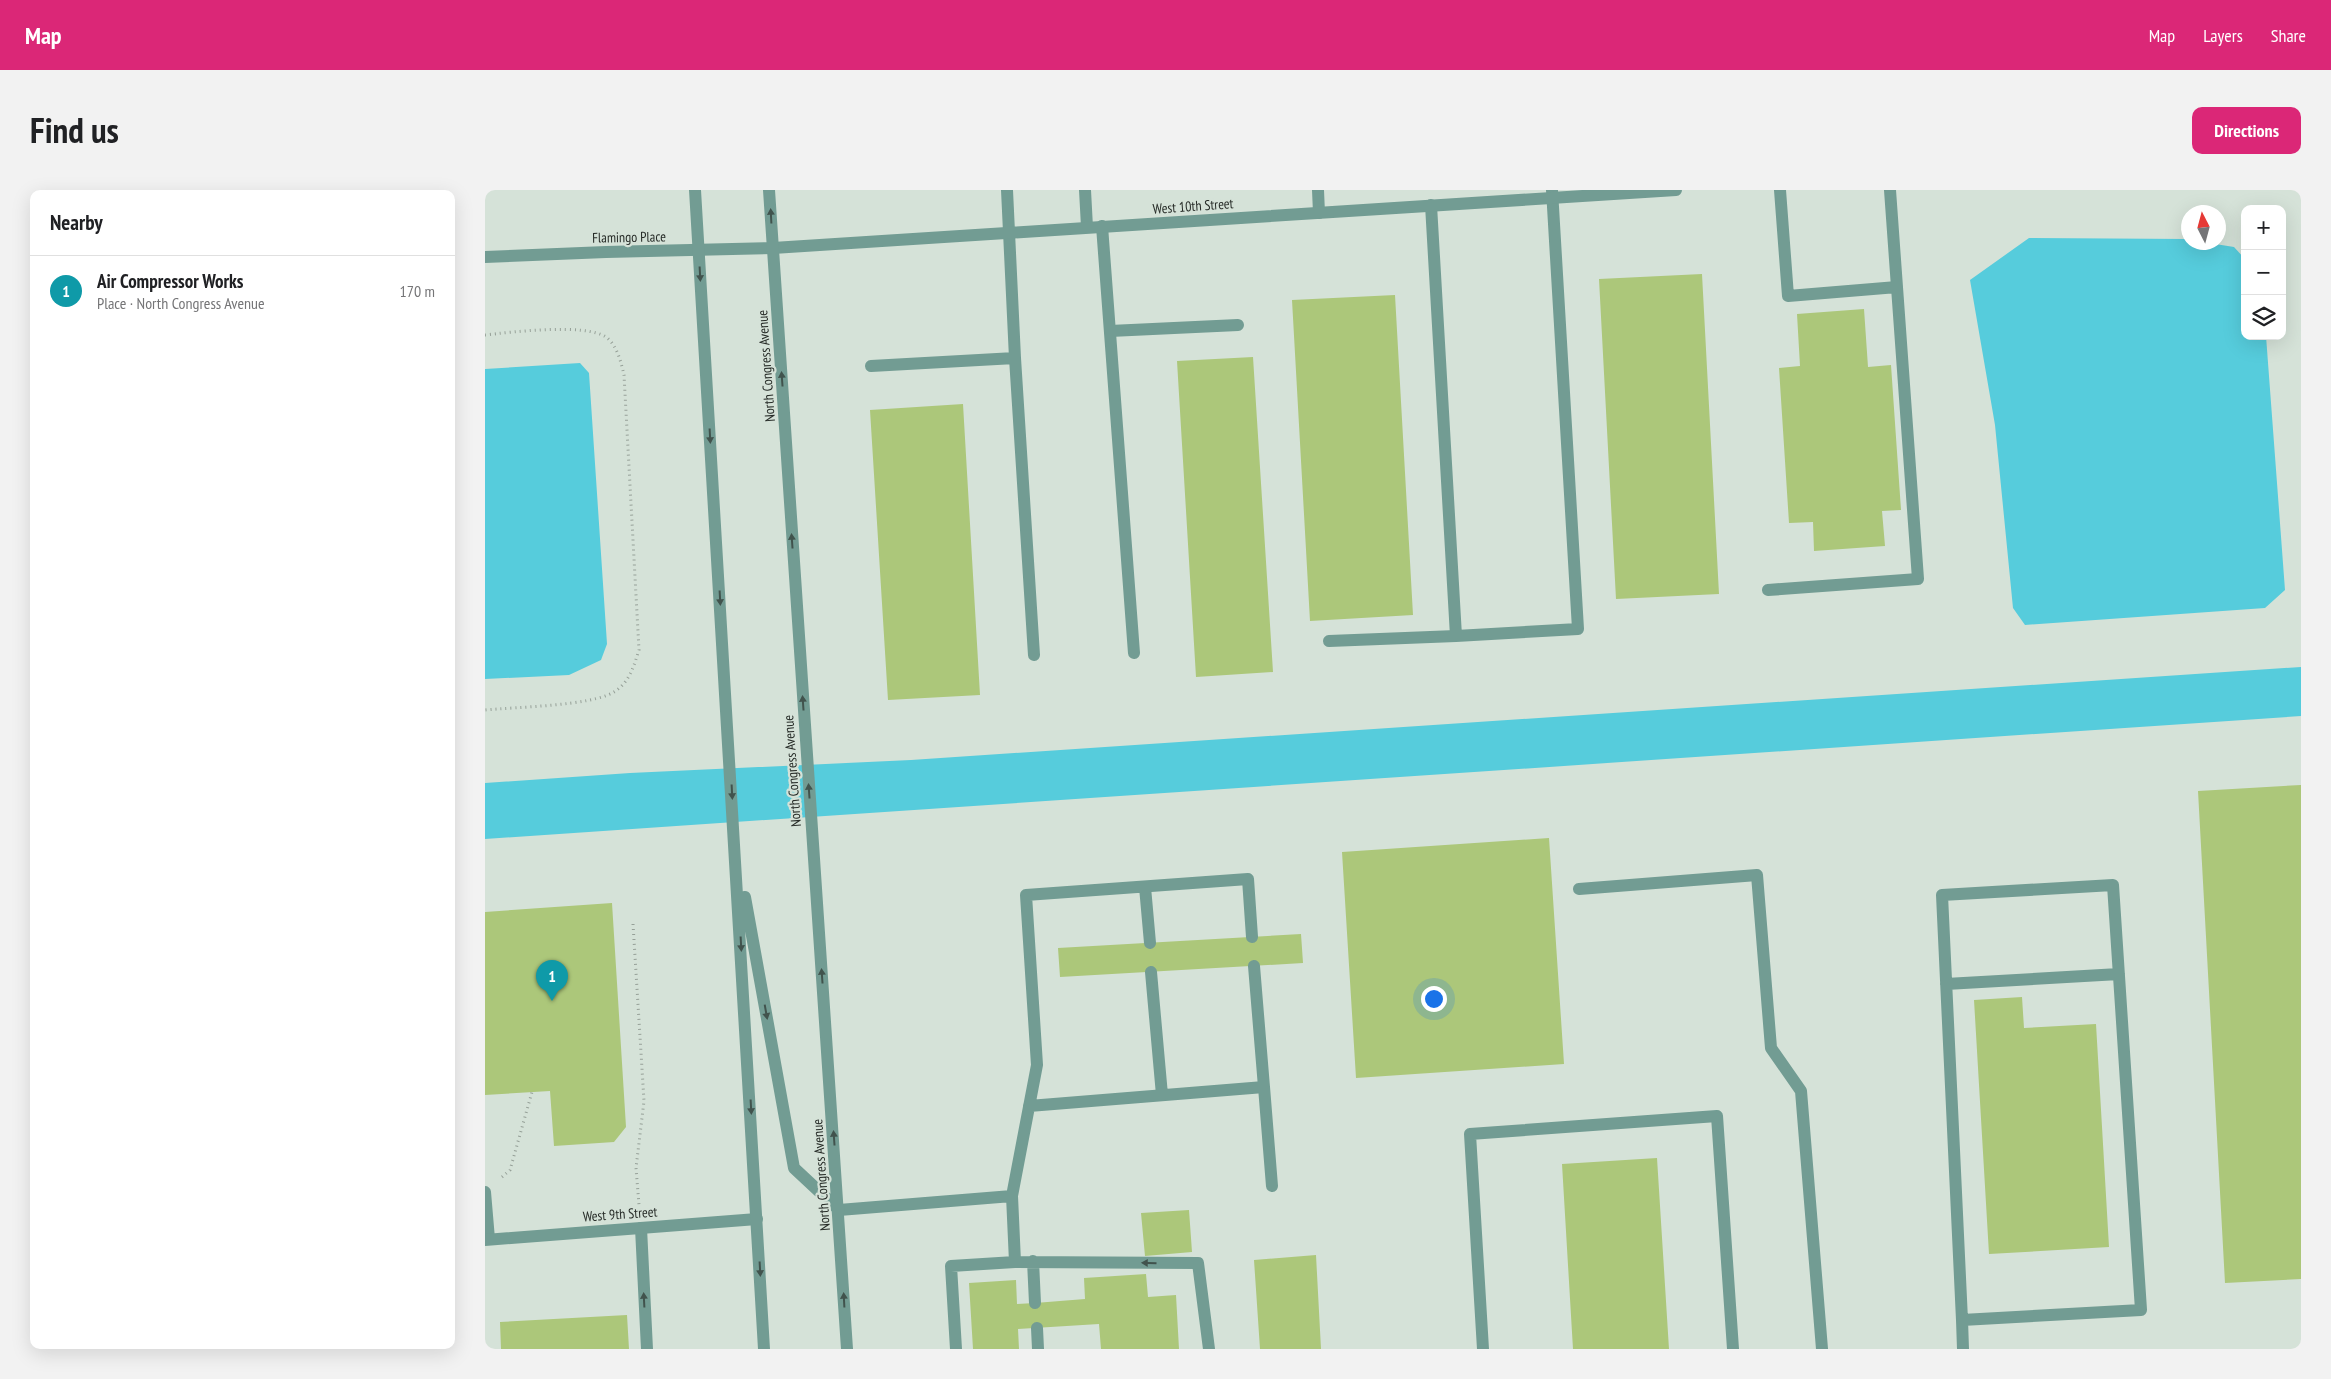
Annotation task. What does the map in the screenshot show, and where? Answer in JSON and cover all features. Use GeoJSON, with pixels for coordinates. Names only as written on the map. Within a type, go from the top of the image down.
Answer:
{"type":"FeatureCollection","features":[{"type":"Feature","properties":{"kind":"street"},"geometry":{"type":"LineString","coordinates":[[695,190],[764,1349]]}},
{"type":"Feature","properties":{"kind":"street","name":"North Congress Avenue"},"geometry":{"type":"LineString","coordinates":[[769,190],[847,1349]]}},
{"type":"Feature","properties":{"kind":"street"},"geometry":{"type":"LineString","coordinates":[[1007,190],[1011,232],[1015,358],[1034,655]]}},
{"type":"Feature","properties":{"kind":"street"},"geometry":{"type":"LineString","coordinates":[[1085,190],[1087,228]]}},
{"type":"Feature","properties":{"kind":"street"},"geometry":{"type":"LineString","coordinates":[[1318,190],[1319,213]]}},
{"type":"Feature","properties":{"kind":"street","name":"West 10th Street"},"geometry":{"type":"LineString","coordinates":[[773,248],[1319,213],[1552,194],[1676,190]]}},
{"type":"Feature","properties":{"kind":"street"},"geometry":{"type":"LineString","coordinates":[[1780,190],[1788,296],[1897,287]]}},
{"type":"Feature","properties":{"kind":"street"},"geometry":{"type":"LineString","coordinates":[[1768,590],[1918,579],[1890,190]]}},
{"type":"Feature","properties":{"kind":"street"},"geometry":{"type":"LineString","coordinates":[[1329,641],[1578,629],[1552,194]]}},
{"type":"Feature","properties":{"kind":"street"},"geometry":{"type":"LineString","coordinates":[[1431,205],[1456,636]]}},
{"type":"Feature","properties":{"kind":"street"},"geometry":{"type":"LineString","coordinates":[[1102,226],[1134,653]]}},
{"type":"Feature","properties":{"kind":"street","name":"Flamingo Place"},"geometry":{"type":"LineString","coordinates":[[485,257],[773,248]]}},
{"type":"Feature","properties":{"kind":"street"},"geometry":{"type":"LineString","coordinates":[[1110,331],[1238,325]]}},
{"type":"Feature","properties":{"kind":"street"},"geometry":{"type":"LineString","coordinates":[[871,366],[1015,358]]}},
{"type":"Feature","properties":{"kind":"street"},"geometry":{"type":"LineString","coordinates":[[735,837],[794,1168],[839,1210],[1012,1196]]}},
{"type":"Feature","properties":{"kind":"street"},"geometry":{"type":"LineString","coordinates":[[1579,889],[1757,875],[1771,1048],[1801,1091],[1821,1349]]}},
{"type":"Feature","properties":{"kind":"street"},"geometry":{"type":"LineString","coordinates":[[1015,1262],[1012,1196],[1037,1065],[1026,895],[1248,879],[1252,937]]}},
{"type":"Feature","properties":{"kind":"street"},"geometry":{"type":"LineString","coordinates":[[1962,1320],[2141,1310],[2113,885],[1942,895],[1963,1349]]}},
{"type":"Feature","properties":{"kind":"street"},"geometry":{"type":"LineString","coordinates":[[1145,887],[1150,942]]}},
{"type":"Feature","properties":{"kind":"street"},"geometry":{"type":"LineString","coordinates":[[1254,966],[1272,1186]]}},
{"type":"Feature","properties":{"kind":"street"},"geometry":{"type":"LineString","coordinates":[[1151,972],[1162,1096]]}},
{"type":"Feature","properties":{"kind":"street"},"geometry":{"type":"LineString","coordinates":[[1946,984],[2119,974]]}},
{"type":"Feature","properties":{"kind":"street"},"geometry":{"type":"LineString","coordinates":[[1029,1106],[1264,1087]]}},
{"type":"Feature","properties":{"kind":"street"},"geometry":{"type":"LineString","coordinates":[[1483,1349],[1470,1134],[1717,1116],[1733,1349]]}},
{"type":"Feature","properties":{"kind":"street"},"geometry":{"type":"LineString","coordinates":[[485,1192],[487,1239]]}},
{"type":"Feature","properties":{"kind":"street","name":"West 9th Street"},"geometry":{"type":"LineString","coordinates":[[487,1239],[757,1219]]}},
{"type":"Feature","properties":{"kind":"street"},"geometry":{"type":"LineString","coordinates":[[641,1228],[647,1349]]}},
{"type":"Feature","properties":{"kind":"street"},"geometry":{"type":"LineString","coordinates":[[956,1349],[951,1266],[1015,1262],[1198,1263],[1209,1349]]}},
{"type":"Feature","properties":{"kind":"street"},"geometry":{"type":"LineString","coordinates":[[1033,1262],[1035,1303]]}},
{"type":"Feature","properties":{"kind":"street"},"geometry":{"type":"LineString","coordinates":[[1037,1328],[1038,1349]]}},
{"type":"Feature","properties":{"kind":"path"},"geometry":{"type":"LineString","coordinates":[[485,334],[525,331],[592,330],[608,338],[619,355],[624,375],[639,650],[627,680],[614,692],[591,700],[485,710]]}},
{"type":"Feature","properties":{"kind":"path"},"geometry":{"type":"LineString","coordinates":[[633,924],[644,1101],[636,1168],[641,1228]]}},
{"type":"Feature","properties":{"kind":"path"},"geometry":{"type":"LineString","coordinates":[[485,1192],[510,1170],[532,1092]]}},
{"type":"Feature","properties":{"kind":"water"},"geometry":{"type":"Polygon","coordinates":[[[2029,238],[2181,239],[2181,250],[2226,250],[2226,246],[2234,247],[2241,255],[2241,340],[2266,340],[2285,590],[2265,608],[2025,625],[2013,608],[1995,425],[1970,280],[2029,238]]]}},
{"type":"Feature","properties":{"kind":"water"},"geometry":{"type":"Polygon","coordinates":[[[580,363],[589,373],[607,644],[601,660],[569,675],[485,679],[485,369],[580,363]]]}},
{"type":"Feature","properties":{"kind":"water"},"geometry":{"type":"Polygon","coordinates":[[[2301,667],[2301,716],[485,839],[485,783],[630,773],[911,760],[2301,667]]]}},
{"type":"Feature","properties":{"kind":"building"},"geometry":{"type":"Polygon","coordinates":[[[1702,274],[1719,594],[1616,599],[1599,279],[1702,274]]]}},
{"type":"Feature","properties":{"kind":"building"},"geometry":{"type":"Polygon","coordinates":[[[1395,295],[1413,615],[1310,621],[1292,300],[1395,295]]]}},
{"type":"Feature","properties":{"kind":"building"},"geometry":{"type":"Polygon","coordinates":[[[1864,309],[1868,367],[1891,365],[1901,510],[1882,511],[1885,546],[1814,551],[1813,522],[1789,523],[1779,368],[1800,366],[1797,314],[1864,309]]]}},
{"type":"Feature","properties":{"kind":"building"},"geometry":{"type":"Polygon","coordinates":[[[1253,357],[1273,672],[1196,677],[1177,361],[1253,357]]]}},
{"type":"Feature","properties":{"kind":"building"},"geometry":{"type":"Polygon","coordinates":[[[963,404],[980,695],[888,700],[870,410],[963,404]]]}},
{"type":"Feature","properties":{"kind":"building"},"geometry":{"type":"Polygon","coordinates":[[[2301,785],[2301,1279],[2225,1283],[2198,791],[2301,785]]]}},
{"type":"Feature","properties":{"kind":"building"},"geometry":{"type":"Polygon","coordinates":[[[1549,838],[1564,1064],[1356,1078],[1342,852],[1549,838]]]}},
{"type":"Feature","properties":{"kind":"building"},"geometry":{"type":"Polygon","coordinates":[[[612,903],[626,1127],[614,1142],[554,1146],[550,1091],[485,1095],[485,912],[612,903]]]}},
{"type":"Feature","properties":{"kind":"building"},"geometry":{"type":"Polygon","coordinates":[[[1301,934],[1303,963],[1060,977],[1058,948],[1301,934]]]}},
{"type":"Feature","properties":{"kind":"building"},"geometry":{"type":"Polygon","coordinates":[[[2022,997],[2024,1028],[2096,1024],[2109,1247],[1989,1254],[1974,1000],[2022,997]]]}},
{"type":"Feature","properties":{"kind":"building"},"geometry":{"type":"Polygon","coordinates":[[[1657,1158],[1669,1349],[1573,1349],[1562,1164],[1657,1158]]]}},
{"type":"Feature","properties":{"kind":"building"},"geometry":{"type":"Polygon","coordinates":[[[1189,1210],[1192,1252],[1145,1256],[1141,1213],[1189,1210]]]}},
{"type":"Feature","properties":{"kind":"building"},"geometry":{"type":"Polygon","coordinates":[[[1316,1255],[1321,1349],[1260,1349],[1254,1260],[1316,1255]]]}},
{"type":"Feature","properties":{"kind":"building"},"geometry":{"type":"Polygon","coordinates":[[[1146,1274],[1148,1297],[1176,1295],[1179,1349],[1101,1349],[1099,1324],[1018,1329],[1019,1349],[973,1349],[969,1283],[1016,1280],[1017,1304],[1085,1299],[1084,1278],[1146,1274]]]}},
{"type":"Feature","properties":{"kind":"building"},"geometry":{"type":"Polygon","coordinates":[[[627,1315],[629,1349],[501,1349],[500,1322],[627,1315]]]}},
{"type":"Feature","properties":{"kind":"place","name":"Air Compressor Works"},"geometry":{"type":"Point","coordinates":[552,1001]}}]}
